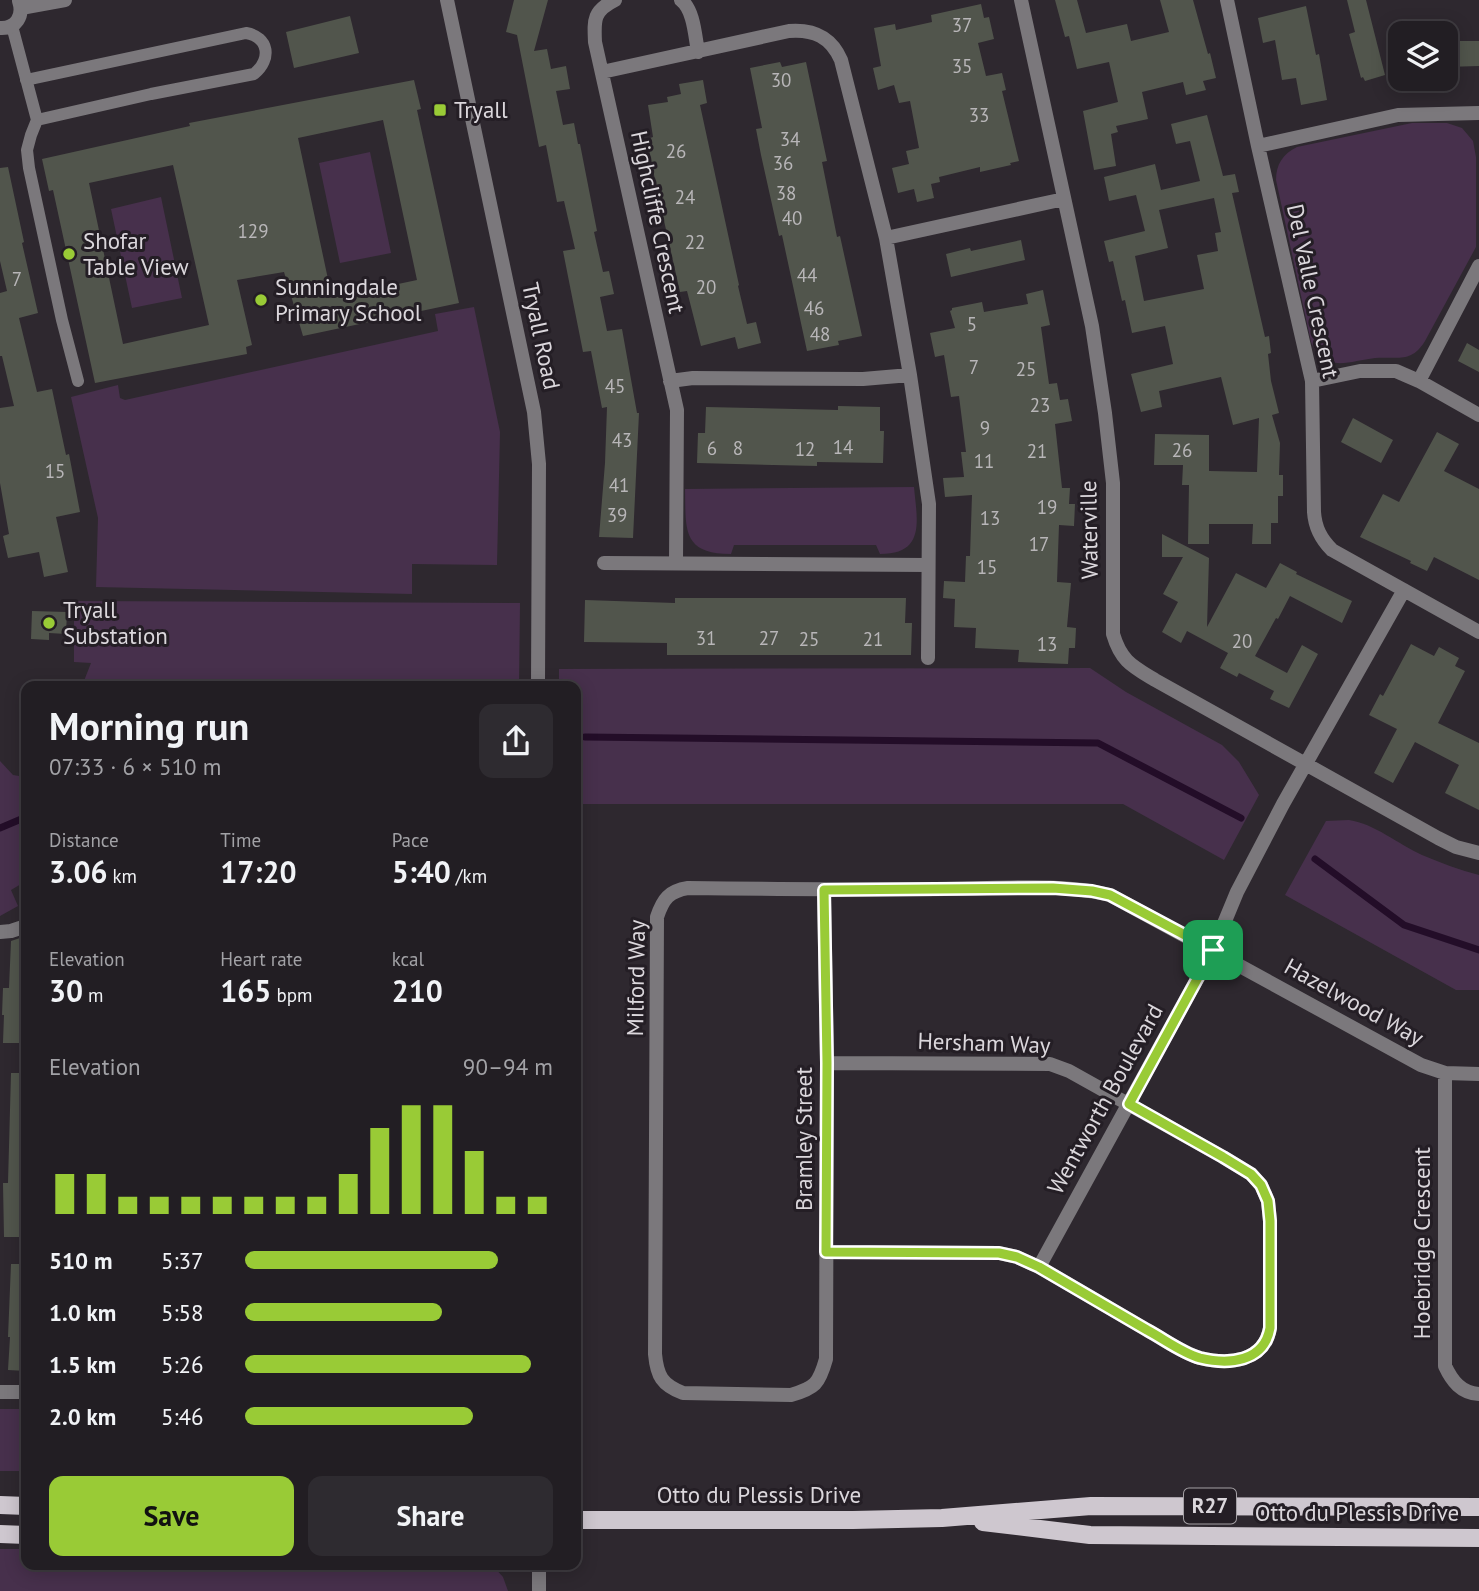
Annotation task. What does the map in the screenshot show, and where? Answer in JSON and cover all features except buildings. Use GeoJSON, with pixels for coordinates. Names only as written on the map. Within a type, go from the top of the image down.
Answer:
{"type":"FeatureCollection","features":[{"type":"Feature","properties":{"kind":"main road"},"geometry":{"type":"LineString","coordinates":[[0,1505],[21,1506]]}},
{"type":"Feature","properties":{"kind":"main road","name":"Otto du Plessis Drive"},"geometry":{"type":"LineString","coordinates":[[581,1520],[942,1518],[1091,1506],[1479,1507]]}},
{"type":"Feature","properties":{"kind":"main road","name":"Otto du Plessis Drive"},"geometry":{"type":"LineString","coordinates":[[942,1518],[1090,1535],[1479,1538]]}},
{"type":"Feature","properties":{"kind":"main road"},"geometry":{"type":"LineString","coordinates":[[0,1535],[21,1535]]}},
{"type":"Feature","properties":{"kind":"street"},"geometry":{"type":"LineString","coordinates":[[6,27],[21,15],[20,4],[65,0]]}},
{"type":"Feature","properties":{"kind":"street","name":"Tryall Road"},"geometry":{"type":"LineString","coordinates":[[447,0],[534,412],[539,464],[538,681]]}},
{"type":"Feature","properties":{"kind":"street","name":"Highcliffe Crescent"},"geometry":{"type":"LineString","coordinates":[[615,0],[603,6],[594,21],[594,42],[677,410],[676,563]]}},
{"type":"Feature","properties":{"kind":"street"},"geometry":{"type":"LineString","coordinates":[[681,0],[685,2],[691,15],[698,52]]}},
{"type":"Feature","properties":{"kind":"street","name":"Waterville"},"geometry":{"type":"LineString","coordinates":[[1021,0],[1092,326],[1105,413],[1113,483],[1113,634],[1117,647],[1129,664],[1306,765],[1438,838],[1456,847],[1479,853]]}},
{"type":"Feature","properties":{"kind":"street","name":"Del Valle Crescent"},"geometry":{"type":"LineString","coordinates":[[1227,0],[1312,382],[1315,520],[1320,536],[1332,550],[1479,632]]}},
{"type":"Feature","properties":{"kind":"street"},"geometry":{"type":"LineString","coordinates":[[602,72],[803,30],[819,36],[836,48],[886,238],[910,375],[929,505],[928,658]]}},
{"type":"Feature","properties":{"kind":"street"},"geometry":{"type":"LineString","coordinates":[[1258,146],[1398,115],[1479,113]]}},
{"type":"Feature","properties":{"kind":"street"},"geometry":{"type":"LineString","coordinates":[[886,238],[1064,199]]}},
{"type":"Feature","properties":{"kind":"street"},"geometry":{"type":"LineString","coordinates":[[1419,381],[1479,266]]}},
{"type":"Feature","properties":{"kind":"street"},"geometry":{"type":"LineString","coordinates":[[1312,382],[1360,371],[1396,371],[1479,415]]}},
{"type":"Feature","properties":{"kind":"street"},"geometry":{"type":"LineString","coordinates":[[670,381],[693,378],[863,379],[910,375]]}},
{"type":"Feature","properties":{"kind":"street"},"geometry":{"type":"LineString","coordinates":[[604,563],[929,565]]}},
{"type":"Feature","properties":{"kind":"street"},"geometry":{"type":"LineString","coordinates":[[1306,765],[1404,590]]}},
{"type":"Feature","properties":{"kind":"street","name":"Wentworth Boulevard"},"geometry":{"type":"LineString","coordinates":[[1039,1267],[1213,950],[1237,892],[1306,765]]}},
{"type":"Feature","properties":{"kind":"street","name":"Milford Way"},"geometry":{"type":"LineString","coordinates":[[815,1385],[791,1395],[683,1393],[667,1385],[657,1369],[657,917],[667,898],[677,890],[688,888],[1053,888],[1092,891],[1110,895],[1213,950]]}},
{"type":"Feature","properties":{"kind":"street","name":"Bramley Street"},"geometry":{"type":"LineString","coordinates":[[815,1385],[826,1359],[827,1063],[824,890]]}},
{"type":"Feature","properties":{"kind":"street"},"geometry":{"type":"LineString","coordinates":[[0,932],[21,928]]}},
{"type":"Feature","properties":{"kind":"street","name":"Hazelwood Way"},"geometry":{"type":"LineString","coordinates":[[1213,950],[1420,1065],[1445,1073],[1479,1074]]}},
{"type":"Feature","properties":{"kind":"street","name":"Hersham Way"},"geometry":{"type":"LineString","coordinates":[[826,1252],[999,1253],[1017,1257],[1198,1357],[1228,1360],[1246,1358],[1258,1353],[1266,1342],[1270,1328],[1268,1201],[1261,1185],[1251,1174],[1223,1157],[1069,1071],[1051,1064],[827,1063]]}},
{"type":"Feature","properties":{"kind":"street","name":"Hoebridge Crescent"},"geometry":{"type":"LineString","coordinates":[[1445,1073],[1445,1366],[1451,1380],[1463,1390],[1479,1394]]}},
{"type":"Feature","properties":{"kind":"street"},"geometry":{"type":"LineString","coordinates":[[0,1392],[21,1392]]}},
{"type":"Feature","properties":{"kind":"street"},"geometry":{"type":"LineString","coordinates":[[539,1591],[540,1570]]}},
{"type":"Feature","properties":{"kind":"lane"},"geometry":{"type":"LineString","coordinates":[[6,27],[26,80],[37,120],[27,150],[29,168],[78,381]]}},
{"type":"Feature","properties":{"kind":"lane"},"geometry":{"type":"LineString","coordinates":[[26,80],[246,33],[256,36],[264,46],[263,65],[254,74],[37,120]]}},
{"type":"Feature","properties":{"kind":"shaded area"},"geometry":{"type":"Polygon","coordinates":[[[1412,123],[1447,123],[1462,128],[1473,141],[1476,157],[1476,247],[1425,341],[1414,353],[1403,357],[1347,363],[1331,362],[1317,352],[1311,342],[1276,180],[1277,169],[1284,156],[1297,147],[1412,123]]]}},
{"type":"Feature","properties":{"kind":"shaded area"},"geometry":{"type":"Polygon","coordinates":[[[370,152],[391,253],[340,263],[319,163],[370,152]]]}},
{"type":"Feature","properties":{"kind":"shaded area"},"geometry":{"type":"Polygon","coordinates":[[[161,197],[182,298],[132,308],[111,209],[161,197]]]}},
{"type":"Feature","properties":{"kind":"shaded area"},"geometry":{"type":"Polygon","coordinates":[[[474,307],[500,432],[497,565],[412,564],[412,594],[96,587],[98,518],[71,397],[118,385],[120,398],[125,400],[438,331],[435,314],[474,307]]]}},
{"type":"Feature","properties":{"kind":"shaded area"},"geometry":{"type":"Polygon","coordinates":[[[914,487],[917,523],[915,533],[912,542],[895,552],[880,554],[876,545],[734,545],[731,554],[715,553],[695,544],[687,527],[685,489],[914,487]]]}},
{"type":"Feature","properties":{"kind":"shaded area"},"geometry":{"type":"Polygon","coordinates":[[[74,601],[520,603],[519,681],[84,681],[91,663],[74,662],[74,601]]]}},
{"type":"Feature","properties":{"kind":"shaded area"},"geometry":{"type":"Polygon","coordinates":[[[1090,668],[1126,692],[1222,745],[1239,762],[1259,795],[1224,860],[1123,804],[581,804],[581,681],[559,681],[559,669],[1090,668]]]}},
{"type":"Feature","properties":{"kind":"shaded area"},"geometry":{"type":"Polygon","coordinates":[[[0,761],[13,775],[21,775],[21,884],[11,890],[18,906],[0,916],[0,761]]]}},
{"type":"Feature","properties":{"kind":"shaded area"},"geometry":{"type":"Polygon","coordinates":[[[1349,820],[1377,830],[1422,855],[1479,875],[1479,990],[1456,990],[1285,895],[1326,821],[1349,820]]]}},
{"type":"Feature","properties":{"kind":"shaded area"},"geometry":{"type":"Polygon","coordinates":[[[0,1409],[21,1409],[21,1471],[0,1471],[0,1409]]]}},
{"type":"Feature","properties":{"kind":"shaded area"},"geometry":{"type":"Polygon","coordinates":[[[0,1549],[21,1549],[21,1570],[497,1570],[503,1577],[508,1591],[0,1591],[0,1549]]]}},
{"type":"Feature","properties":{"kind":"waterway"},"geometry":{"type":"LineString","coordinates":[[585,737],[1098,743],[1241,818]]}},
{"type":"Feature","properties":{"kind":"waterway"},"geometry":{"type":"LineString","coordinates":[[0,828],[21,819]]}},
{"type":"Feature","properties":{"kind":"waterway"},"geometry":{"type":"LineString","coordinates":[[1315,859],[1404,925],[1479,950]]}},
{"type":"Feature","properties":{"kind":"place","name":"Tryall"},"geometry":{"type":"Point","coordinates":[440,110]}},
{"type":"Feature","properties":{"kind":"place","name":"Shofar Table View"},"geometry":{"type":"Point","coordinates":[69,254]}},
{"type":"Feature","properties":{"kind":"place","name":"Sunningdale Primary School"},"geometry":{"type":"Point","coordinates":[261,300]}},
{"type":"Feature","properties":{"kind":"place","name":"Tryall Substation"},"geometry":{"type":"Point","coordinates":[49,623]}},
{"type":"Feature","properties":{"kind":"route"},"geometry":{"type":"LineString","coordinates":[[1053,888],[1092,891],[1110,895],[1213,950],[1129,1104],[1251,1174],[1261,1185],[1268,1201],[1270,1221],[1270,1328],[1266,1342],[1258,1353],[1246,1358],[1228,1360],[1198,1357],[1017,1257],[999,1253],[826,1252],[824,890],[1053,888]]}}]}
